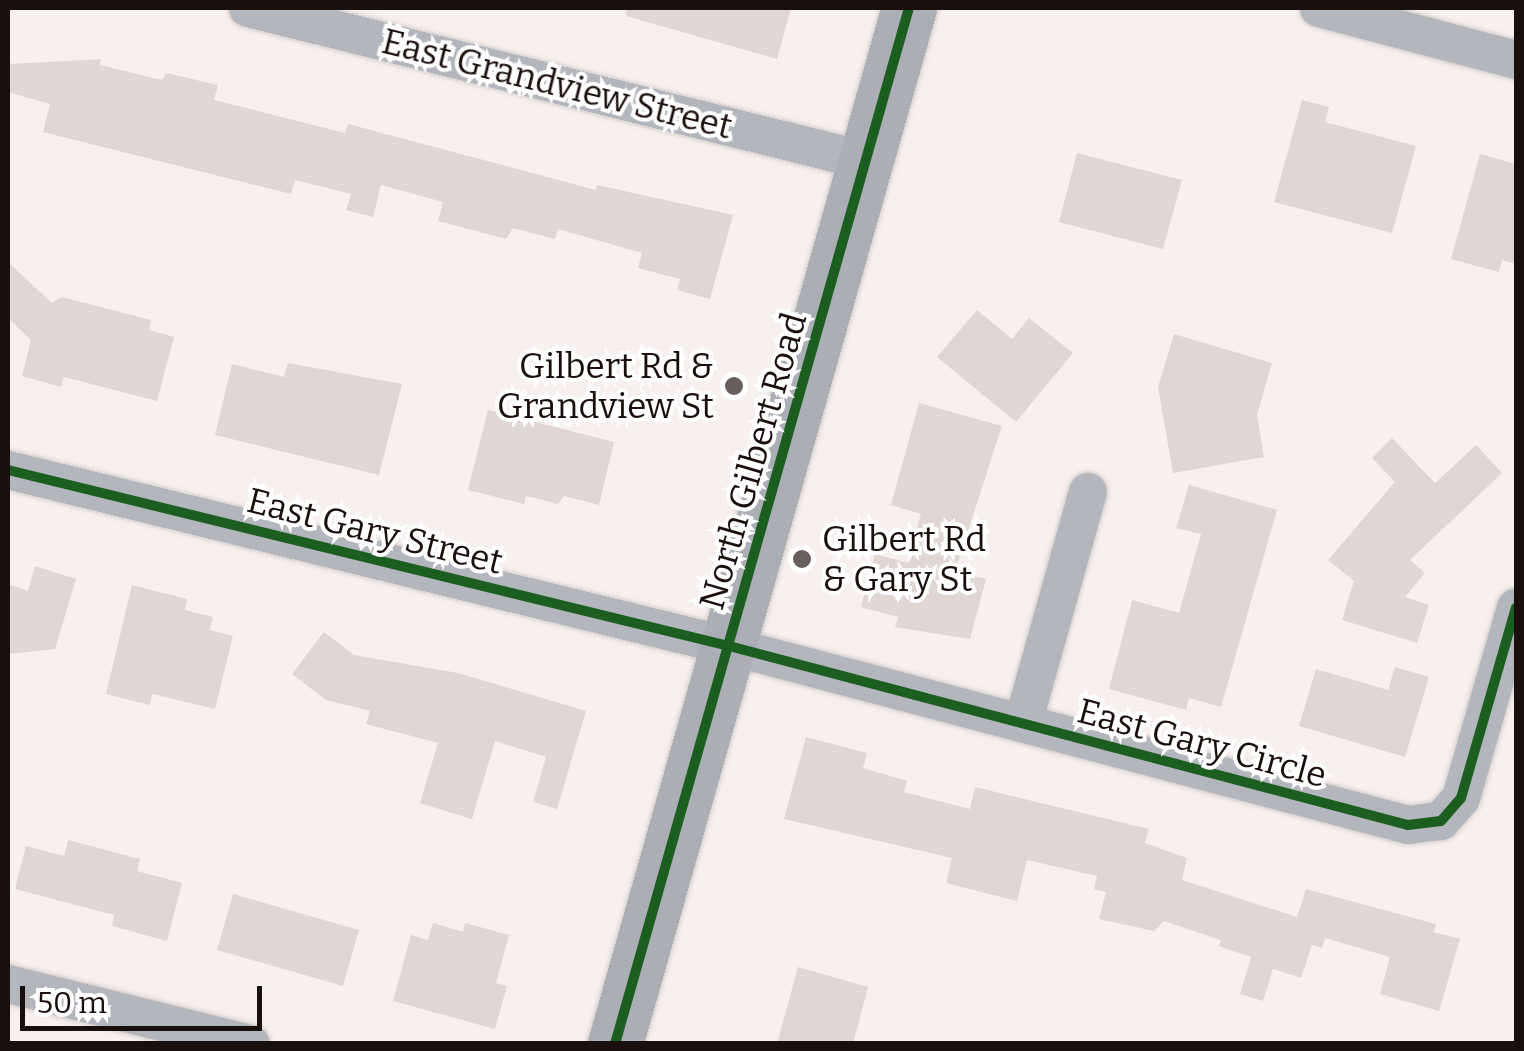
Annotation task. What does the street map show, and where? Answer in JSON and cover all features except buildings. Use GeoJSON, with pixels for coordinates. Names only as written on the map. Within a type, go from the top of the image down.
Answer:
{"type":"FeatureCollection","features":[{"type":"Feature","properties":{"kind":"main road","name":"North Gilbert Road"},"geometry":{"type":"LineString","coordinates":[[614,1044],[910,8]]}},
{"type":"Feature","properties":{"kind":"street","name":"East Grandview Street"},"geometry":{"type":"LineString","coordinates":[[248,8],[867,161]]}},
{"type":"Feature","properties":{"kind":"street"},"geometry":{"type":"LineString","coordinates":[[1319,8],[1516,60]]}},
{"type":"Feature","properties":{"kind":"street","name":"East Gary Street"},"geometry":{"type":"LineString","coordinates":[[8,470],[729,646]]}},
{"type":"Feature","properties":{"kind":"street","name":"East Gary Circle"},"geometry":{"type":"LineString","coordinates":[[1023,723],[1088,492]]}},
{"type":"Feature","properties":{"kind":"street","name":"East Gary Circle"},"geometry":{"type":"LineString","coordinates":[[729,646],[1424,825],[1440,820],[1462,798],[1516,608]]}},
{"type":"Feature","properties":{"kind":"street"},"geometry":{"type":"LineString","coordinates":[[8,984],[251,1044]]}},
{"type":"Feature","properties":{"kind":"cycle path"},"geometry":{"type":"LineString","coordinates":[[615,1044],[909,8]]}},
{"type":"Feature","properties":{"kind":"cycle path"},"geometry":{"type":"LineString","coordinates":[[8,470],[729,646],[1408,825],[1441,821],[1461,798],[1516,608]]}},
{"type":"Feature","properties":{"kind":"place","name":"Gilbert Rd & Grandview St"},"geometry":{"type":"Point","coordinates":[734,386]}},
{"type":"Feature","properties":{"kind":"place","name":"Gilbert Rd & Gary St"},"geometry":{"type":"Point","coordinates":[802,559]}}]}
